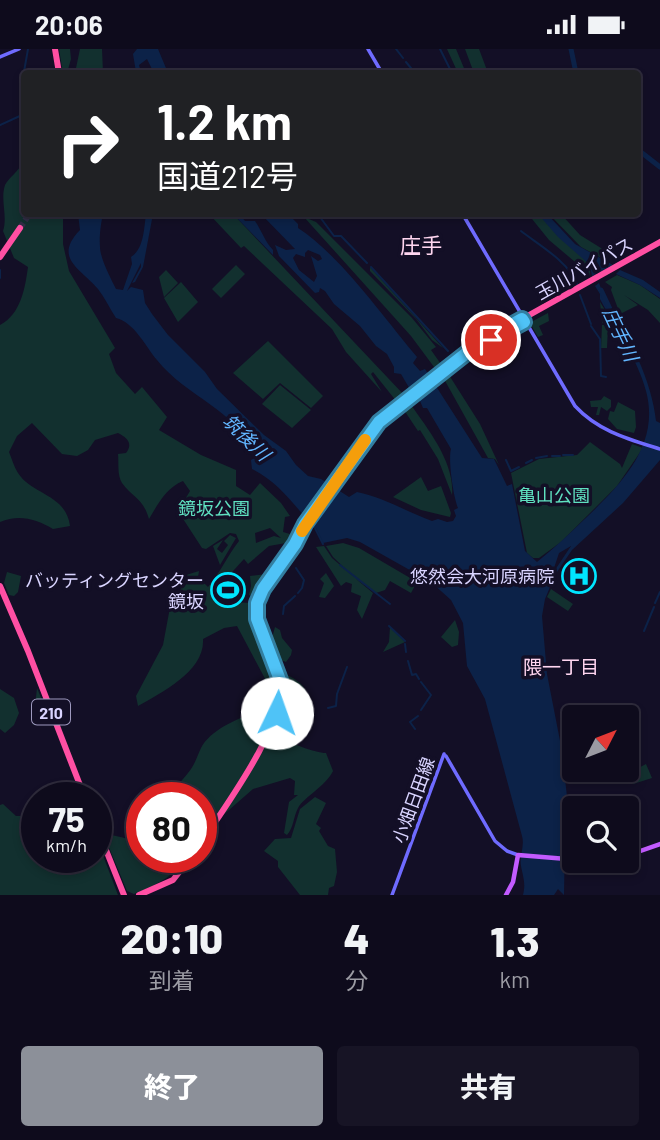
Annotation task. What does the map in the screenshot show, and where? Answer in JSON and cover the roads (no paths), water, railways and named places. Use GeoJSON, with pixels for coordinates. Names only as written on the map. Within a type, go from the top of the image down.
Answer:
{"type":"FeatureCollection","features":[{"type":"Feature","properties":{"kind":"highway"},"geometry":{"type":"LineString","coordinates":[[55,49],[58,70]]}},
{"type":"Feature","properties":{"kind":"highway"},"geometry":{"type":"LineString","coordinates":[[0,257],[20,229]]}},
{"type":"Feature","properties":{"kind":"highway","name":"玉川バイパス"},"geometry":{"type":"LineString","coordinates":[[217,817],[268,735],[277,713],[280,680],[259,629],[256,610],[263,589],[371,437],[392,413],[478,346],[660,244]]}},
{"type":"Feature","properties":{"kind":"highway","name":"210"},"geometry":{"type":"LineString","coordinates":[[0,586],[79,782]]}},
{"type":"Feature","properties":{"kind":"highway"},"geometry":{"type":"LineString","coordinates":[[112,865],[124,895]]}},
{"type":"Feature","properties":{"kind":"highway"},"geometry":{"type":"LineString","coordinates":[[139,895],[173,880],[178,873]]}},
{"type":"Feature","properties":{"kind":"main road"},"geometry":{"type":"LineString","coordinates":[[0,57],[19,49]]}},
{"type":"Feature","properties":{"kind":"main road"},"geometry":{"type":"LineString","coordinates":[[368,49],[380,70]]}},
{"type":"Feature","properties":{"kind":"main road"},"geometry":{"type":"LineString","coordinates":[[464,217],[521,321],[575,406],[600,428],[660,449]]}},
{"type":"Feature","properties":{"kind":"main road","name":"小畑日田線"},"geometry":{"type":"LineString","coordinates":[[392,895],[444,754],[495,841],[507,851],[518,855]]}},
{"type":"Feature","properties":{"kind":"main road"},"geometry":{"type":"LineString","coordinates":[[639,851],[660,843]]}},
{"type":"Feature","properties":{"kind":"main road"},"geometry":{"type":"LineString","coordinates":[[506,895],[513,882],[518,855],[562,860]]}},
{"type":"Feature","properties":{"kind":"water"},"geometry":{"type":"Polygon","coordinates":[[[137,49],[158,49],[167,70],[152,70],[147,59],[139,65],[140,70],[136,70],[133,54],[137,49]]]}},
{"type":"Feature","properties":{"kind":"water","name":"筑後川"},"geometry":{"type":"Polygon","coordinates":[[[78,217],[102,217],[100,252],[116,289],[123,290],[132,264],[131,257],[141,244],[146,217],[152,217],[143,267],[132,283],[141,263],[127,291],[131,287],[143,290],[145,303],[152,314],[217,389],[264,435],[286,451],[308,476],[321,479],[349,497],[357,492],[367,494],[432,521],[453,521],[456,516],[454,510],[458,508],[454,495],[451,449],[427,408],[423,408],[415,389],[411,391],[401,374],[394,373],[387,354],[334,304],[325,291],[320,288],[319,292],[315,293],[279,256],[275,245],[286,250],[295,249],[264,217],[291,217],[298,224],[298,228],[330,254],[361,288],[417,357],[413,363],[420,371],[425,369],[482,458],[494,459],[507,486],[512,484],[525,551],[537,562],[615,489],[636,460],[648,428],[649,410],[642,379],[600,299],[595,286],[599,283],[605,302],[623,330],[645,375],[656,421],[660,423],[660,460],[623,503],[572,550],[557,572],[555,570],[571,546],[559,553],[554,568],[555,575],[545,599],[542,616],[547,674],[562,751],[562,782],[565,782],[567,796],[562,796],[564,895],[558,889],[554,895],[523,895],[522,836],[485,699],[467,666],[463,623],[451,600],[431,582],[360,542],[347,538],[323,543],[316,528],[285,494],[270,480],[252,469],[251,460],[256,457],[237,427],[169,373],[134,330],[116,318],[98,289],[72,262],[69,248],[80,230],[78,217]],[[308,250],[305,257],[296,254],[293,258],[299,270],[314,282],[317,276],[311,256],[318,261],[322,259],[320,255],[308,250]]]}},
{"type":"Feature","properties":{"kind":"water"},"geometry":{"type":"Polygon","coordinates":[[[236,217],[255,221],[273,250],[273,255],[236,217]]]}},
{"type":"Feature","properties":{"kind":"water"},"geometry":{"type":"Polygon","coordinates":[[[541,217],[550,217],[575,244],[613,265],[592,276],[590,265],[558,237],[541,217]]]}},
{"type":"Feature","properties":{"kind":"water"},"geometry":{"type":"Polygon","coordinates":[[[620,270],[643,280],[660,292],[660,298],[616,274],[620,270]]]}},
{"type":"Feature","properties":{"kind":"waterway"},"geometry":{"type":"LineString","coordinates":[[24,70],[28,49]]}},
{"type":"Feature","properties":{"kind":"waterway"},"geometry":{"type":"LineString","coordinates":[[396,49],[403,58]]}},
{"type":"Feature","properties":{"kind":"waterway"},"geometry":{"type":"LineString","coordinates":[[440,49],[450,70]]}},
{"type":"Feature","properties":{"kind":"waterway"},"geometry":{"type":"LineString","coordinates":[[571,49],[575,70]]}},
{"type":"Feature","properties":{"kind":"waterway"},"geometry":{"type":"LineString","coordinates":[[406,62],[413,70]]}},
{"type":"Feature","properties":{"kind":"waterway"},"geometry":{"type":"LineString","coordinates":[[0,125],[21,115]]}},
{"type":"Feature","properties":{"kind":"waterway"},"geometry":{"type":"LineString","coordinates":[[641,152],[660,167]]}},
{"type":"Feature","properties":{"kind":"waterway"},"geometry":{"type":"LineString","coordinates":[[320,217],[334,236],[341,236],[367,263]]}},
{"type":"Feature","properties":{"kind":"waterway"},"geometry":{"type":"LineString","coordinates":[[521,231],[561,261],[577,284]]}},
{"type":"Feature","properties":{"kind":"waterway"},"geometry":{"type":"LineString","coordinates":[[371,267],[448,351]]}},
{"type":"Feature","properties":{"kind":"waterway"},"geometry":{"type":"LineString","coordinates":[[0,270],[0,278]]}},
{"type":"Feature","properties":{"kind":"waterway","name":"庄手川"},"geometry":{"type":"LineString","coordinates":[[601,290],[610,309]]}},
{"type":"Feature","properties":{"kind":"waterway"},"geometry":{"type":"LineString","coordinates":[[580,295],[591,324]]}},
{"type":"Feature","properties":{"kind":"waterway"},"geometry":{"type":"LineString","coordinates":[[591,326],[600,339],[601,376],[606,377]]}},
{"type":"Feature","properties":{"kind":"waterway"},"geometry":{"type":"LineString","coordinates":[[563,455],[573,455]]}},
{"type":"Feature","properties":{"kind":"waterway"},"geometry":{"type":"LineString","coordinates":[[536,458],[547,456]]}},
{"type":"Feature","properties":{"kind":"waterway"},"geometry":{"type":"LineString","coordinates":[[552,456],[560,456]]}},
{"type":"Feature","properties":{"kind":"waterway"},"geometry":{"type":"LineString","coordinates":[[506,460],[511,471],[519,467]]}},
{"type":"Feature","properties":{"kind":"waterway"},"geometry":{"type":"LineString","coordinates":[[526,463],[532,460]]}},
{"type":"Feature","properties":{"kind":"waterway"},"geometry":{"type":"LineString","coordinates":[[314,526],[323,544]]}},
{"type":"Feature","properties":{"kind":"waterway"},"geometry":{"type":"LineString","coordinates":[[267,601],[272,587],[297,550]]}},
{"type":"Feature","properties":{"kind":"waterway"},"geometry":{"type":"LineString","coordinates":[[340,565],[390,604]]}},
{"type":"Feature","properties":{"kind":"waterway"},"geometry":{"type":"LineString","coordinates":[[296,568],[304,580],[298,593]]}},
{"type":"Feature","properties":{"kind":"waterway"},"geometry":{"type":"LineString","coordinates":[[655,603],[660,592]]}},
{"type":"Feature","properties":{"kind":"waterway"},"geometry":{"type":"LineString","coordinates":[[283,614],[284,606],[295,596]]}},
{"type":"Feature","properties":{"kind":"waterway"},"geometry":{"type":"LineString","coordinates":[[644,631],[654,607]]}},
{"type":"Feature","properties":{"kind":"waterway"},"geometry":{"type":"LineString","coordinates":[[389,626],[405,641]]}},
{"type":"Feature","properties":{"kind":"waterway"},"geometry":{"type":"LineString","coordinates":[[405,644],[406,652]]}},
{"type":"Feature","properties":{"kind":"waterway"},"geometry":{"type":"LineString","coordinates":[[408,661],[412,675],[416,674],[419,679]]}},
{"type":"Feature","properties":{"kind":"waterway"},"geometry":{"type":"LineString","coordinates":[[328,708],[336,706],[337,694],[347,667]]}},
{"type":"Feature","properties":{"kind":"waterway"},"geometry":{"type":"LineString","coordinates":[[421,682],[431,695],[421,710]]}},
{"type":"Feature","properties":{"kind":"waterway"},"geometry":{"type":"LineString","coordinates":[[415,729],[410,722],[418,716]]}},
{"type":"Feature","properties":{"kind":"tunnel"},"geometry":{"type":"LineString","coordinates":[[20,228],[27,217]]}},
{"type":"Feature","properties":{"kind":"place","name":"悠然会大河原病院"},"geometry":{"type":"Point","coordinates":[579,576]}},
{"type":"Feature","properties":{"kind":"place","name":"バッティングセンター 鏡坂"},"geometry":{"type":"Point","coordinates":[228,590]}},
{"type":"Feature","properties":{"kind":"district","name":"庄手"},"geometry":{"type":"Point","coordinates":[421,244]}},
{"type":"Feature","properties":{"kind":"district","name":"隈一丁目"},"geometry":{"type":"Point","coordinates":[561,666]}},
{"type":"Feature","properties":{"kind":"park label","name":"亀山公園"},"geometry":{"type":"Point","coordinates":[554,495]}},
{"type":"Feature","properties":{"kind":"park label","name":"鏡坂公園"},"geometry":{"type":"Point","coordinates":[214,508]}}]}
